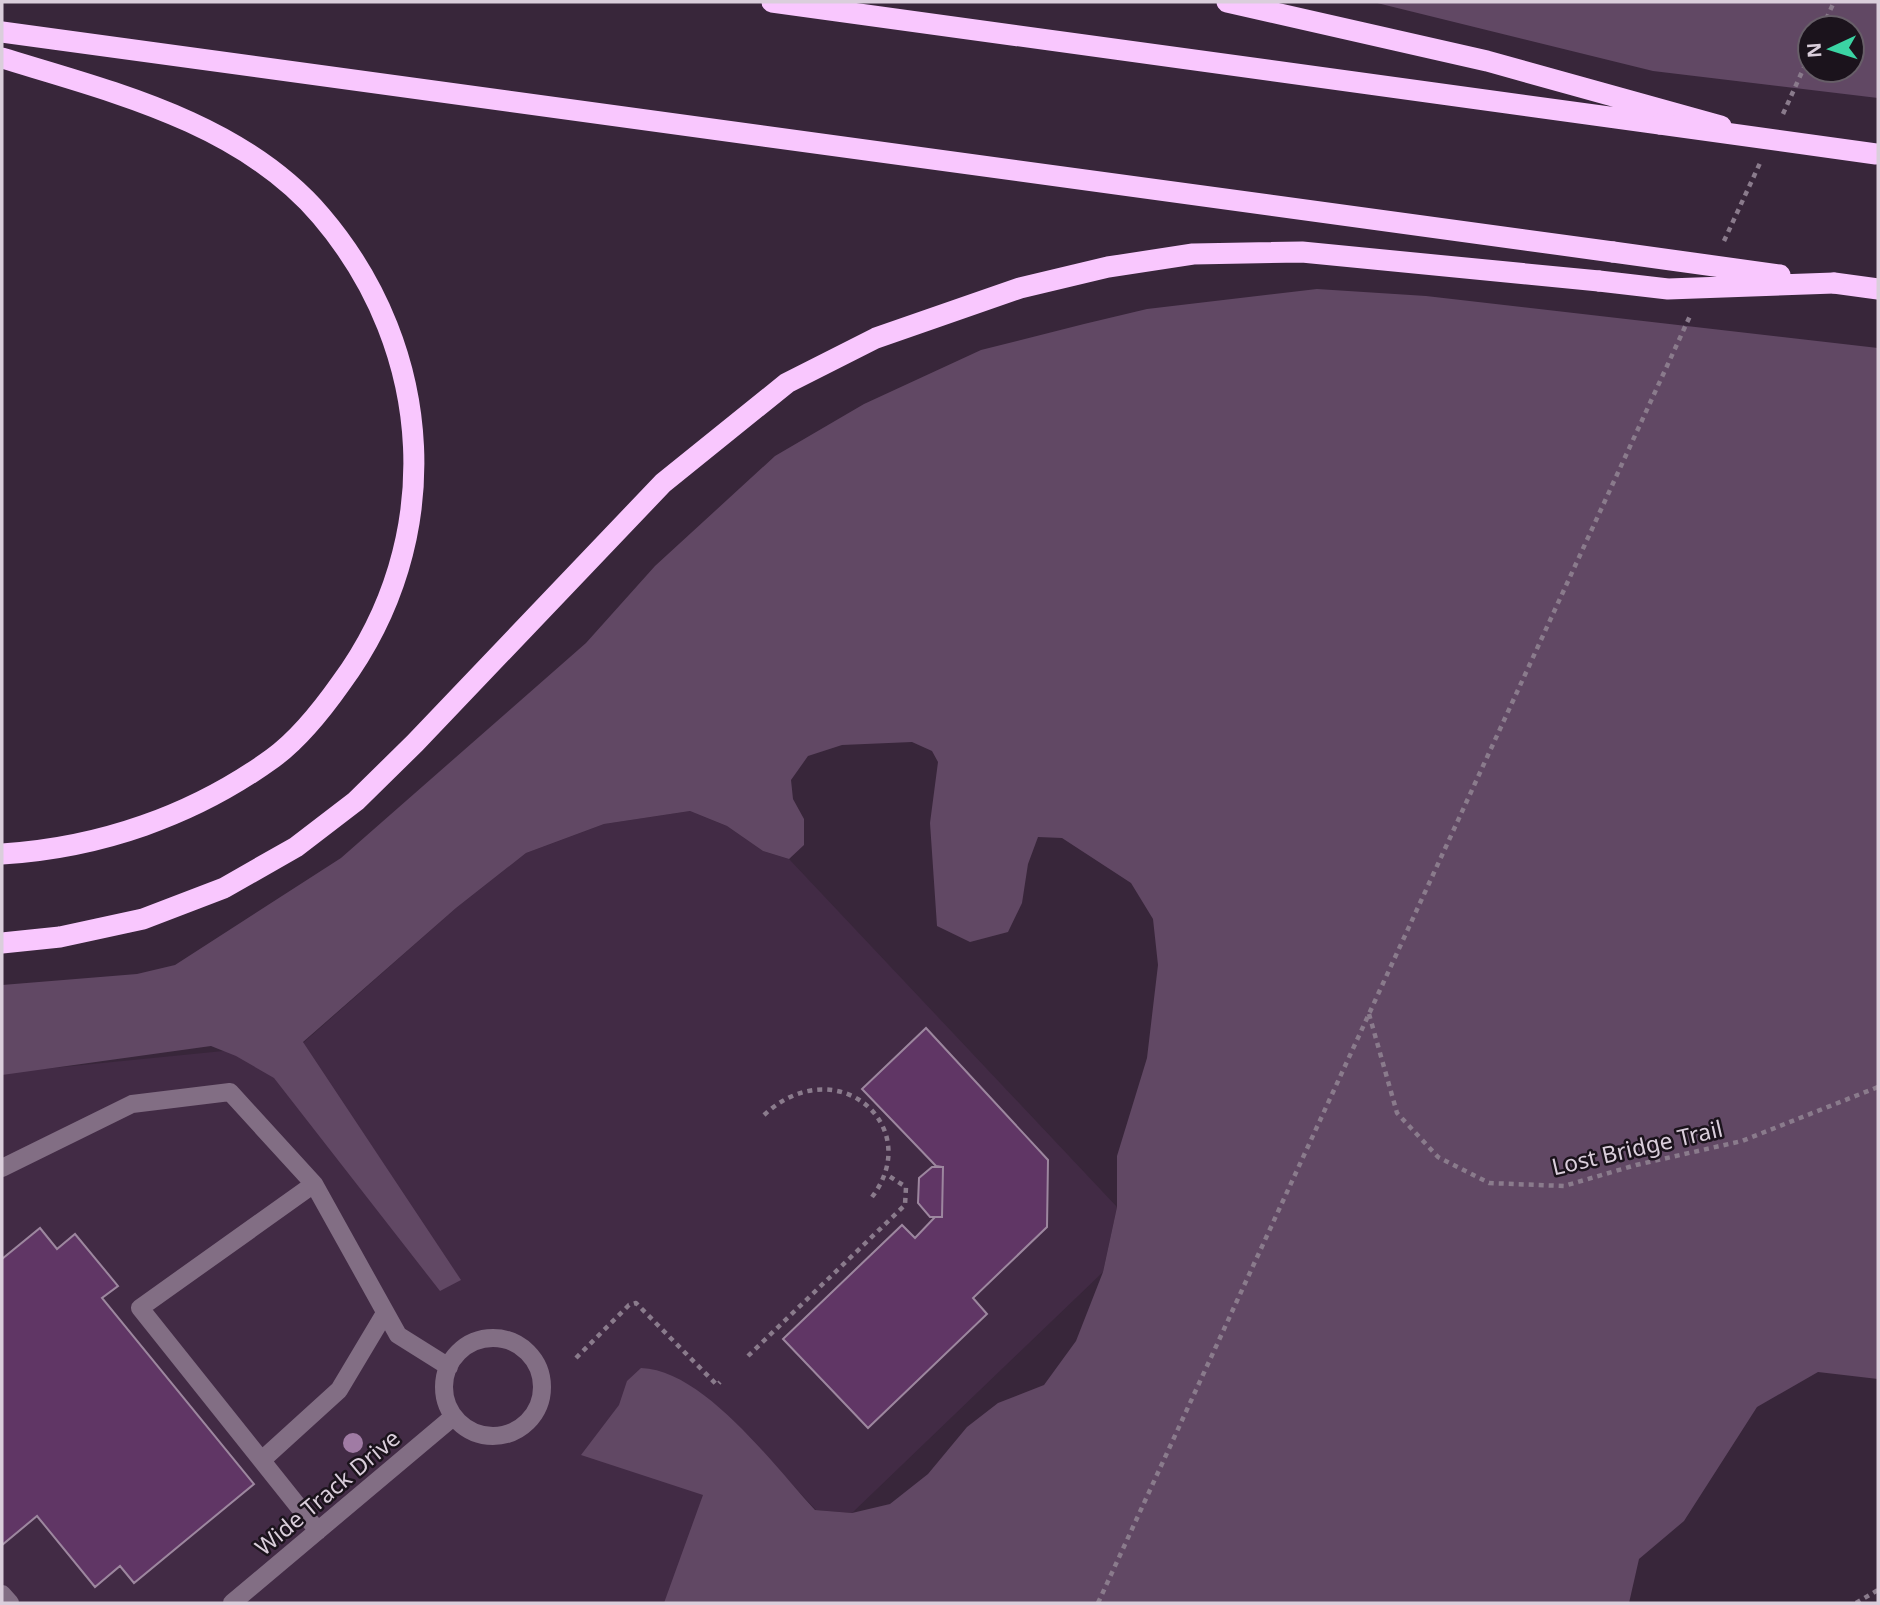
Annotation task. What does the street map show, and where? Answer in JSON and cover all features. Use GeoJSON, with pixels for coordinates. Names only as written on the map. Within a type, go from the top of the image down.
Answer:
{"type":"FeatureCollection","features":[{"type":"Feature","properties":{"kind":"highway"},"geometry":{"type":"LineString","coordinates":[[772,2],[1662,117]]}},
{"type":"Feature","properties":{"kind":"highway"},"geometry":{"type":"LineString","coordinates":[[1227,2],[1487,61],[1764,147],[1877,154]]}},
{"type":"Feature","properties":{"kind":"highway"},"geometry":{"type":"LineString","coordinates":[[2,32],[1878,289]]}},
{"type":"Feature","properties":{"kind":"highway"},"geometry":{"type":"LineString","coordinates":[[2,58],[195,123],[265,165],[320,214],[357,264],[392,330],[410,403],[416,474],[408,528],[391,597],[355,664],[320,712],[274,757],[212,795],[154,824],[89,841],[2,854]]}},
{"type":"Feature","properties":{"kind":"highway"},"geometry":{"type":"LineString","coordinates":[[2,943],[60,936],[143,919],[224,888],[296,847],[355,802],[415,743],[663,483],[787,383],[876,338],[1020,288],[1108,267],[1193,254],[1302,252],[1668,289],[1834,283]]}},
{"type":"Feature","properties":{"kind":"street"},"geometry":{"type":"LineString","coordinates":[[2,1168],[132,1104],[230,1092],[314,1184],[398,1335],[449,1367]]}},
{"type":"Feature","properties":{"kind":"street"},"geometry":{"type":"LineString","coordinates":[[314,1184],[141,1308],[318,1531]]}},
{"type":"Feature","properties":{"kind":"street"},"geometry":{"type":"LineString","coordinates":[[262,1460],[339,1390],[384,1313]]}},
{"type":"Feature","properties":{"kind":"street"},"geometry":{"type":"LineString","coordinates":[[492,1338],[509,1341],[523,1349],[534,1361],[541,1377],[541,1395],[533,1415],[513,1431],[487,1436],[466,1429],[453,1417],[443,1392],[449,1367],[457,1353],[471,1343],[492,1338]]}},
{"type":"Feature","properties":{"kind":"street","name":"Wide Track Drive"},"geometry":{"type":"LineString","coordinates":[[232,1603],[453,1417]]}},
{"type":"Feature","properties":{"kind":"street"},"geometry":{"type":"LineString","coordinates":[[2,1594],[10,1603]]}},
{"type":"Feature","properties":{"kind":"path"},"geometry":{"type":"LineString","coordinates":[[1781,117],[1796,84]]}},
{"type":"Feature","properties":{"kind":"path"},"geometry":{"type":"LineString","coordinates":[[1724,243],[1764,147]]}},
{"type":"Feature","properties":{"kind":"path"},"geometry":{"type":"LineString","coordinates":[[1098,1603],[1695,305]]}},
{"type":"Feature","properties":{"kind":"path","name":"Lost Bridge Trail"},"geometry":{"type":"LineString","coordinates":[[1369,1013],[1397,1113],[1438,1157],[1489,1183],[1564,1186],[1636,1165],[1742,1141],[1878,1087]]}},
{"type":"Feature","properties":{"kind":"path"},"geometry":{"type":"LineString","coordinates":[[764,1115],[798,1091],[830,1088],[847,1092],[873,1112],[881,1124],[888,1149],[886,1174],[872,1197]]}},
{"type":"Feature","properties":{"kind":"path"},"geometry":{"type":"LineString","coordinates":[[748,1356],[905,1205],[906,1187],[886,1174]]}},
{"type":"Feature","properties":{"kind":"path"},"geometry":{"type":"LineString","coordinates":[[576,1358],[629,1305],[636,1303],[717,1385],[720,1382]]}},
{"type":"Feature","properties":{"kind":"path"},"geometry":{"type":"LineString","coordinates":[[1856,1603],[1878,1590]]}},
{"type":"Feature","properties":{"kind":"shaded area"},"geometry":{"type":"Polygon","coordinates":[[[1373,2],[1878,2],[1878,98],[1653,71],[1373,2]]]}},
{"type":"Feature","properties":{"kind":"shaded area"},"geometry":{"type":"Polygon","coordinates":[[[1317,289],[1426,296],[1878,348],[1878,1379],[1818,1372],[1757,1407],[1684,1521],[1639,1559],[1629,1603],[664,1603],[703,1495],[581,1455],[619,1405],[627,1381],[641,1368],[665,1373],[689,1385],[713,1402],[759,1446],[815,1510],[852,1513],[890,1504],[928,1474],[967,1427],[998,1403],[1044,1385],[1076,1341],[1103,1272],[1117,1207],[1117,1156],[1147,1058],[1158,965],[1153,919],[1131,883],[1062,838],[1038,837],[1028,864],[1022,903],[1008,932],[970,942],[937,926],[930,823],[938,762],[932,751],[912,742],[842,745],[808,756],[791,780],[793,799],[804,819],[804,845],[789,859],[763,851],[727,826],[690,811],[604,824],[526,853],[456,908],[303,1042],[461,1280],[440,1291],[274,1078],[236,1056],[211,1046],[2,1075],[2,985],[137,974],[175,965],[341,858],[586,643],[655,566],[775,456],[864,404],[981,350],[1147,309],[1317,289]]]}},
{"type":"Feature","properties":{"kind":"shaded area"},"geometry":{"type":"Polygon","coordinates":[[[690,811],[727,826],[763,851],[789,859],[1117,1207],[1103,1272],[852,1513],[816,1510],[733,1422],[666,1603],[2,1603],[2,1073],[303,1043],[456,908],[526,853],[604,824],[690,811]]]}},
{"type":"Feature","properties":{"kind":"building"},"geometry":{"type":"Polygon","coordinates":[[[926,1028],[1048,1160],[1047,1227],[973,1298],[987,1314],[868,1428],[783,1339],[902,1225],[915,1238],[935,1217],[942,1217],[943,1167],[936,1166],[862,1089],[926,1028]]]}},
{"type":"Feature","properties":{"kind":"building"},"geometry":{"type":"Polygon","coordinates":[[[932,1167],[943,1167],[942,1217],[930,1217],[918,1203],[919,1178],[932,1167]]]}},
{"type":"Feature","properties":{"kind":"building"},"geometry":{"type":"Polygon","coordinates":[[[40,1228],[57,1249],[75,1234],[118,1286],[102,1298],[254,1484],[134,1583],[120,1566],[95,1587],[37,1516],[2,1545],[2,1259],[40,1228]]]}}]}
